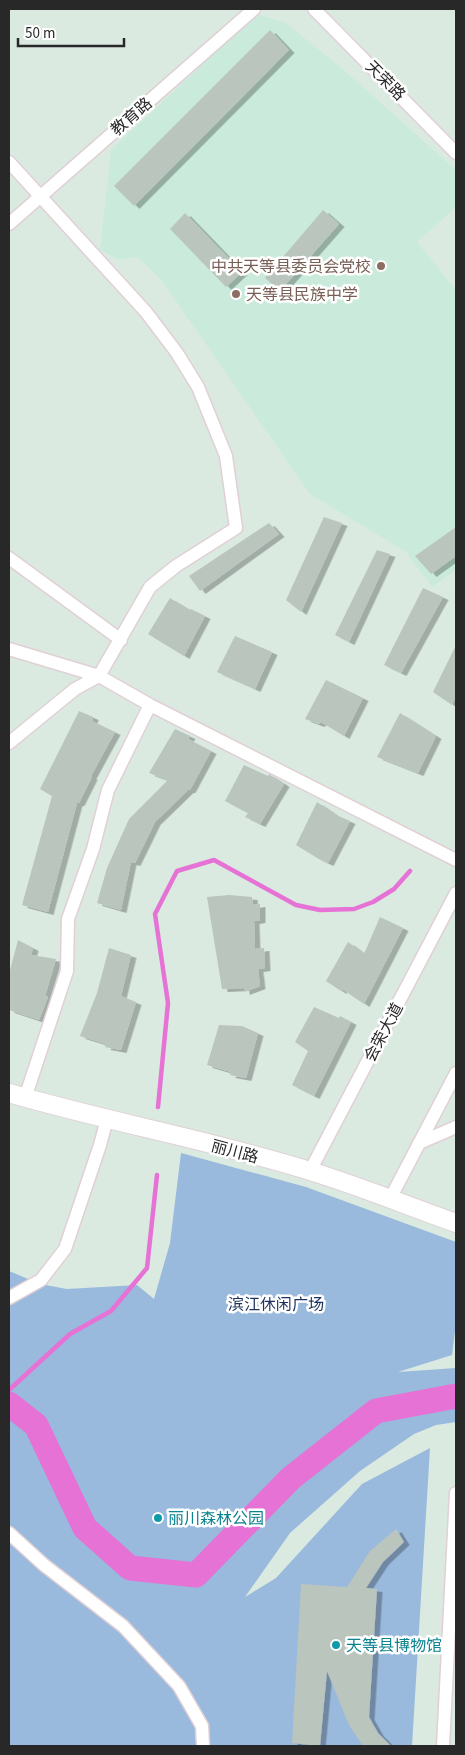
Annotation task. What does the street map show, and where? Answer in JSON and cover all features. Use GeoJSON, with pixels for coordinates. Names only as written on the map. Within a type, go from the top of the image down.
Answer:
{"type":"FeatureCollection","features":[{"type":"Feature","properties":{"kind":"main road","name":"丽川路"},"geometry":{"type":"LineString","coordinates":[[17,1095],[185,1137],[310,1171],[456,1223]]}},
{"type":"Feature","properties":{"kind":"street","name":"教育路"},"geometry":{"type":"LineString","coordinates":[[9,224],[254,9]]}},
{"type":"Feature","properties":{"kind":"street","name":"天荣路"},"geometry":{"type":"LineString","coordinates":[[314,9],[456,153]]}},
{"type":"Feature","properties":{"kind":"street"},"geometry":{"type":"LineString","coordinates":[[9,162],[146,312],[177,353],[198,387],[226,456],[236,528],[176,566],[150,587],[99,676],[75,689],[9,743]]}},
{"type":"Feature","properties":{"kind":"street"},"geometry":{"type":"LineString","coordinates":[[9,558],[121,640]]}},
{"type":"Feature","properties":{"kind":"street"},"geometry":{"type":"LineString","coordinates":[[9,649],[99,676],[150,705],[456,860]]}},
{"type":"Feature","properties":{"kind":"street"},"geometry":{"type":"LineString","coordinates":[[17,1095],[67,971],[68,919],[93,848],[108,790],[150,705]]}},
{"type":"Feature","properties":{"kind":"street","name":"会荣大道"},"geometry":{"type":"LineString","coordinates":[[310,1171],[456,893]]}},
{"type":"Feature","properties":{"kind":"street"},"geometry":{"type":"LineString","coordinates":[[390,1200],[456,1073]]}},
{"type":"Feature","properties":{"kind":"street"},"geometry":{"type":"LineString","coordinates":[[9,1298],[41,1280],[65,1249],[107,1119]]}},
{"type":"Feature","properties":{"kind":"street"},"geometry":{"type":"LineString","coordinates":[[420,1143],[456,1128]]}},
{"type":"Feature","properties":{"kind":"street"},"geometry":{"type":"LineString","coordinates":[[443,1746],[456,1493]]}},
{"type":"Feature","properties":{"kind":"street"},"geometry":{"type":"LineString","coordinates":[[9,1533],[44,1565],[122,1626],[179,1686],[202,1726],[204,1746]]}},
{"type":"Feature","properties":{"kind":"shaded area","name":"天等县民族中学"},"geometry":{"type":"Polygon","coordinates":[[[256,14],[286,23],[345,71],[456,170],[456,207],[417,242],[456,290],[456,570],[432,587],[406,552],[310,494],[162,281],[138,257],[119,260],[100,250],[111,150],[256,14]]]}},
{"type":"Feature","properties":{"kind":"green space","name":"滨江休闲广场"},"geometry":{"type":"Polygon","coordinates":[[[181,1153],[306,1187],[456,1242],[456,1323],[452,1355],[398,1372],[456,1368],[456,1422],[436,1425],[414,1434],[360,1471],[290,1533],[245,1597],[276,1578],[362,1484],[430,1448],[412,1746],[9,1746],[9,1271],[40,1284],[67,1289],[137,1285],[154,1299],[170,1243],[181,1153]]]}},
{"type":"Feature","properties":{"kind":"building"},"geometry":{"type":"Polygon","coordinates":[[[270,30],[289,50],[134,206],[114,186],[270,30]]]}},
{"type":"Feature","properties":{"kind":"building"},"geometry":{"type":"Polygon","coordinates":[[[323,210],[339,224],[280,291],[265,278],[323,210]]]}},
{"type":"Feature","properties":{"kind":"building"},"geometry":{"type":"Polygon","coordinates":[[[185,213],[242,272],[226,287],[170,229],[185,213]]]}},
{"type":"Feature","properties":{"kind":"building"},"geometry":{"type":"Polygon","coordinates":[[[324,517],[342,523],[301,612],[286,600],[324,517]]]}},
{"type":"Feature","properties":{"kind":"building"},"geometry":{"type":"Polygon","coordinates":[[[269,523],[279,534],[200,591],[189,576],[269,523]]]}},
{"type":"Feature","properties":{"kind":"building"},"geometry":{"type":"Polygon","coordinates":[[[456,527],[456,556],[431,574],[415,556],[456,527]]]}},
{"type":"Feature","properties":{"kind":"building"},"geometry":{"type":"Polygon","coordinates":[[[377,550],[390,554],[349,642],[335,635],[377,550]]]}},
{"type":"Feature","properties":{"kind":"building"},"geometry":{"type":"Polygon","coordinates":[[[423,588],[443,597],[401,673],[384,665],[423,588]]]}},
{"type":"Feature","properties":{"kind":"building"},"geometry":{"type":"Polygon","coordinates":[[[170,598],[190,610],[205,616],[184,656],[148,634],[170,598]]]}},
{"type":"Feature","properties":{"kind":"building"},"geometry":{"type":"Polygon","coordinates":[[[235,636],[272,652],[255,689],[217,672],[235,636]]]}},
{"type":"Feature","properties":{"kind":"building"},"geometry":{"type":"Polygon","coordinates":[[[456,645],[456,696],[452,705],[433,692],[456,645]]]}},
{"type":"Feature","properties":{"kind":"building"},"geometry":{"type":"Polygon","coordinates":[[[326,680],[363,698],[344,736],[321,722],[319,724],[305,719],[326,680]]]}},
{"type":"Feature","properties":{"kind":"building"},"geometry":{"type":"Polygon","coordinates":[[[79,711],[93,717],[92,721],[115,732],[91,776],[79,803],[77,803],[48,912],[22,905],[52,796],[40,789],[79,711]]]}},
{"type":"Feature","properties":{"kind":"building"},"geometry":{"type":"Polygon","coordinates":[[[400,713],[436,736],[418,773],[377,757],[400,713]]]}},
{"type":"Feature","properties":{"kind":"building"},"geometry":{"type":"Polygon","coordinates":[[[175,729],[190,736],[188,739],[211,751],[190,790],[155,822],[135,863],[131,862],[121,910],[97,903],[107,868],[129,819],[168,780],[149,773],[175,729]]]}},
{"type":"Feature","properties":{"kind":"building"},"geometry":{"type":"Polygon","coordinates":[[[244,765],[268,776],[269,774],[284,784],[260,824],[245,817],[248,813],[225,801],[244,765]]]}},
{"type":"Feature","properties":{"kind":"building"},"geometry":{"type":"Polygon","coordinates":[[[317,802],[336,815],[350,821],[328,863],[296,845],[317,802]]]}},
{"type":"Feature","properties":{"kind":"building"},"geometry":{"type":"Polygon","coordinates":[[[229,895],[252,897],[253,905],[260,904],[260,920],[254,921],[255,949],[264,948],[265,968],[258,969],[260,986],[244,992],[244,988],[222,989],[207,897],[229,895]]]}},
{"type":"Feature","properties":{"kind":"building"},"geometry":{"type":"Polygon","coordinates":[[[380,917],[403,928],[364,1004],[326,981],[348,942],[364,954],[380,917]]]}},
{"type":"Feature","properties":{"kind":"building"},"geometry":{"type":"Polygon","coordinates":[[[18,940],[33,948],[31,955],[56,959],[45,996],[48,997],[39,1020],[9,1010],[9,974],[18,940]]]}},
{"type":"Feature","properties":{"kind":"building"},"geometry":{"type":"Polygon","coordinates":[[[109,948],[131,955],[121,996],[136,1002],[121,1050],[105,1047],[106,1044],[80,1036],[97,993],[109,948]]]}},
{"type":"Feature","properties":{"kind":"building"},"geometry":{"type":"Polygon","coordinates":[[[314,1007],[351,1022],[314,1096],[292,1085],[308,1051],[295,1042],[314,1007]]]}},
{"type":"Feature","properties":{"kind":"building"},"geometry":{"type":"Polygon","coordinates":[[[219,1025],[242,1026],[258,1033],[246,1078],[230,1075],[231,1072],[207,1065],[219,1025]]]}},
{"type":"Feature","properties":{"kind":"building","name":"天等县博物馆"},"geometry":{"type":"Polygon","coordinates":[[[396,1529],[404,1542],[383,1562],[366,1588],[377,1589],[369,1717],[378,1733],[391,1746],[363,1746],[349,1725],[327,1671],[320,1746],[292,1743],[301,1584],[347,1587],[370,1551],[396,1529]]]}},
{"type":"Feature","properties":{"kind":"waterway"},"geometry":{"type":"LineString","coordinates":[[158,1107],[168,1003],[155,914],[177,871],[214,860],[296,905],[320,910],[354,909],[373,902],[394,889],[410,871]]}},
{"type":"Feature","properties":{"kind":"waterway"},"geometry":{"type":"LineString","coordinates":[[9,1390],[70,1334],[111,1311],[147,1268],[157,1175]]}},
{"type":"Feature","properties":{"kind":"waterway"},"geometry":{"type":"LineString","coordinates":[[9,1404],[36,1425],[85,1528],[130,1568],[196,1575],[291,1478],[376,1411],[456,1396]]}},
{"type":"Feature","properties":{"kind":"place","name":"中共天等县委员会党校"},"geometry":{"type":"Point","coordinates":[381,266]}},
{"type":"Feature","properties":{"kind":"place","name":"天等县民族中学"},"geometry":{"type":"Point","coordinates":[236,294]}},
{"type":"Feature","properties":{"kind":"place","name":"丽川森林公园"},"geometry":{"type":"Point","coordinates":[158,1518]}},
{"type":"Feature","properties":{"kind":"place","name":"天等县博物馆"},"geometry":{"type":"Point","coordinates":[336,1645]}}]}
